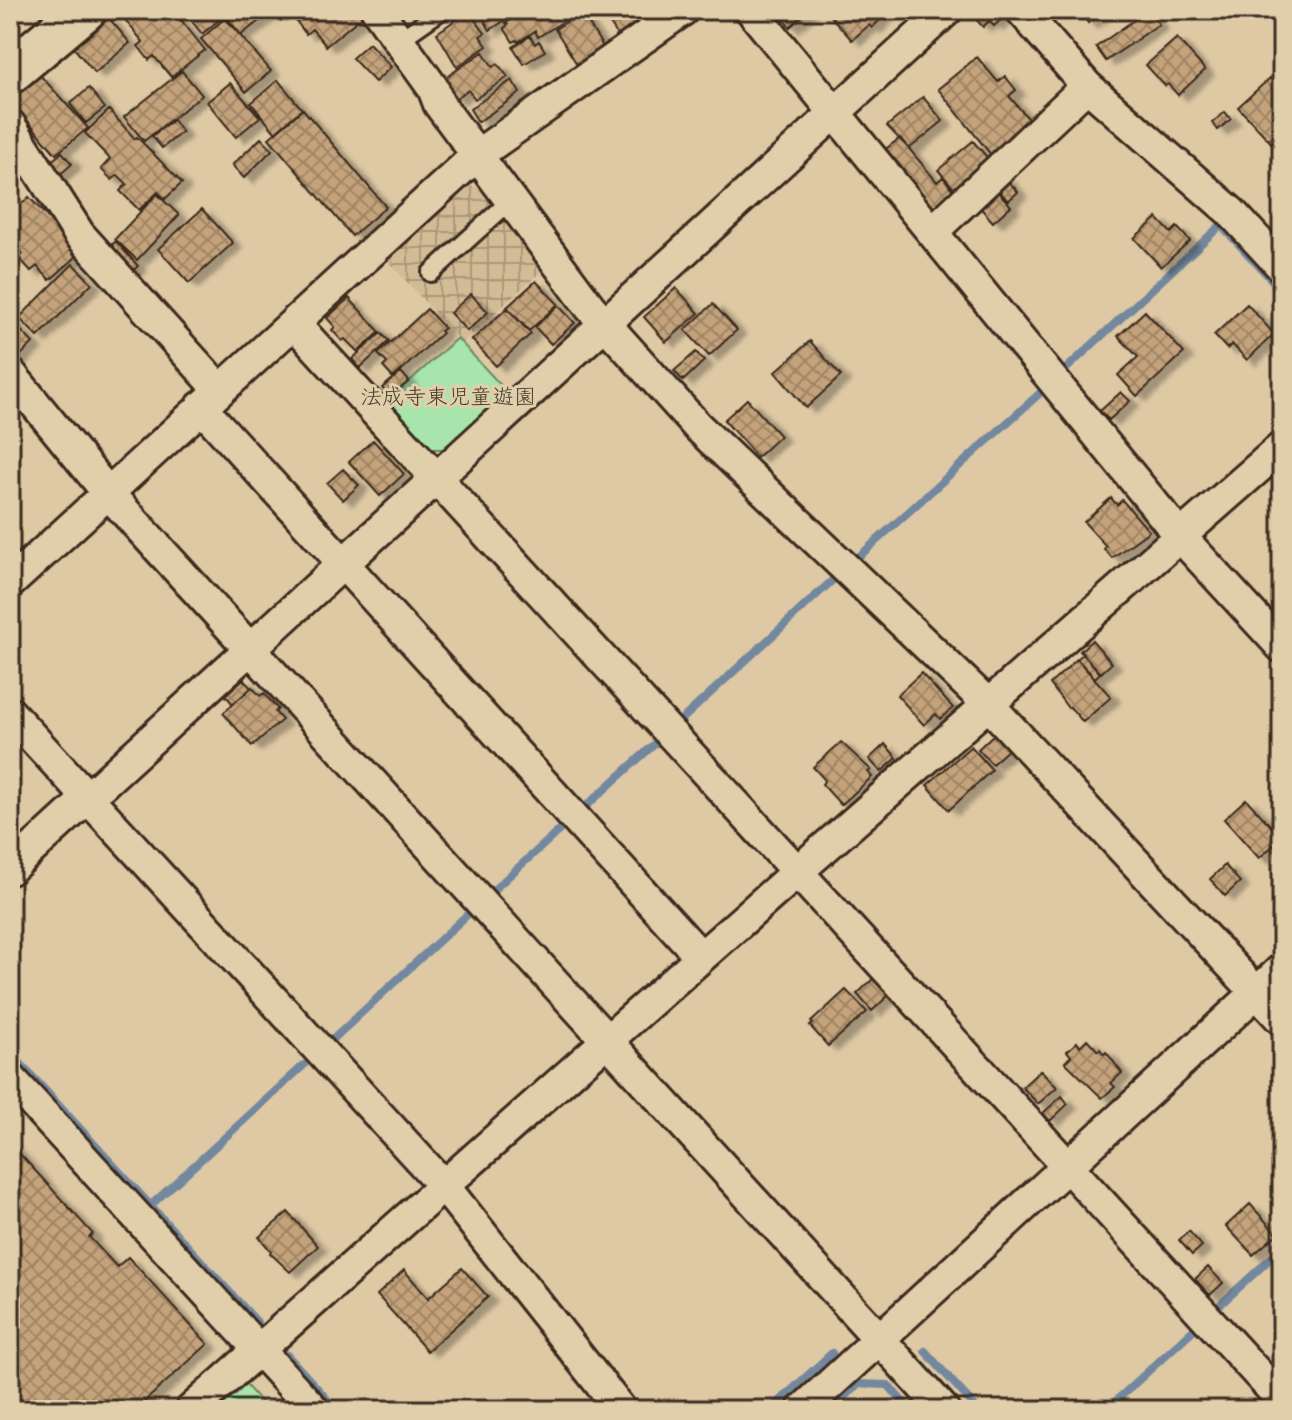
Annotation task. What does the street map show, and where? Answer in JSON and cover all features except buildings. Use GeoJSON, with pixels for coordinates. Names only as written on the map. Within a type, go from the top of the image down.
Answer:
{"type":"FeatureCollection","features":[{"type":"Feature","properties":{"kind":"main road"},"geometry":{"type":"LineString","coordinates":[[10,72],[84,10]]}},
{"type":"Feature","properties":{"kind":"street"},"geometry":{"type":"LineString","coordinates":[[377,10],[433,88],[439,104],[476,156],[604,323],[697,426],[989,705],[1282,1020]]}},
{"type":"Feature","properties":{"kind":"street"},"geometry":{"type":"LineString","coordinates":[[10,583],[476,156],[683,10]]}},
{"type":"Feature","properties":{"kind":"street"},"geometry":{"type":"LineString","coordinates":[[752,10],[1180,536],[1282,647]]}},
{"type":"Feature","properties":{"kind":"street"},"geometry":{"type":"LineString","coordinates":[[1021,10],[1087,86],[1231,212],[1282,267]]}},
{"type":"Feature","properties":{"kind":"street"},"geometry":{"type":"LineString","coordinates":[[10,869],[944,11]]}},
{"type":"Feature","properties":{"kind":"street"},"geometry":{"type":"LineString","coordinates":[[932,232],[1087,86]]}},
{"type":"Feature","properties":{"kind":"street"},"geometry":{"type":"LineString","coordinates":[[10,125],[79,234],[343,563],[701,957]]}},
{"type":"Feature","properties":{"kind":"street"},"geometry":{"type":"LineString","coordinates":[[294,323],[1282,1400]]}},
{"type":"Feature","properties":{"kind":"street"},"geometry":{"type":"LineString","coordinates":[[10,373],[108,493],[944,1410]]}},
{"type":"Feature","properties":{"kind":"street"},"geometry":{"type":"LineString","coordinates":[[191,1410],[1282,447]]}},
{"type":"Feature","properties":{"kind":"street"},"geometry":{"type":"LineString","coordinates":[[10,713],[444,1186],[621,1410]]}},
{"type":"Feature","properties":{"kind":"street"},"geometry":{"type":"LineString","coordinates":[[802,1410],[1282,969]]}},
{"type":"Feature","properties":{"kind":"street"},"geometry":{"type":"LineString","coordinates":[[10,1078],[314,1410]]}},
{"type":"Feature","properties":{"kind":"lane"},"geometry":{"type":"LineString","coordinates":[[399,40],[442,10]]}},
{"type":"Feature","properties":{"kind":"lane"},"geometry":{"type":"LineString","coordinates":[[431,273],[510,201]]}},
{"type":"Feature","properties":{"kind":"shaded area"},"geometry":{"type":"Polygon","coordinates":[[[470,186],[488,187],[546,267],[462,343],[388,261],[470,186]]]}},
{"type":"Feature","properties":{"kind":"green space","name":"法成寺東児童遊園"},"geometry":{"type":"Polygon","coordinates":[[[457,338],[507,392],[444,449],[432,449],[388,401],[457,338]]]}},
{"type":"Feature","properties":{"kind":"green space"},"geometry":{"type":"Polygon","coordinates":[[[246,1385],[268,1410],[217,1410],[246,1385]]]}},
{"type":"Feature","properties":{"kind":"waterway"},"geometry":{"type":"LineString","coordinates":[[1066,369],[1221,225],[1282,291]]}},
{"type":"Feature","properties":{"kind":"waterway"},"geometry":{"type":"LineString","coordinates":[[854,561],[1039,394]]}},
{"type":"Feature","properties":{"kind":"waterway"},"geometry":{"type":"LineString","coordinates":[[678,723],[836,577]]}},
{"type":"Feature","properties":{"kind":"waterway"},"geometry":{"type":"LineString","coordinates":[[584,808],[657,742]]}},
{"type":"Feature","properties":{"kind":"waterway"},"geometry":{"type":"LineString","coordinates":[[489,894],[562,828]]}},
{"type":"Feature","properties":{"kind":"waterway"},"geometry":{"type":"LineString","coordinates":[[330,1042],[468,914]]}},
{"type":"Feature","properties":{"kind":"waterway"},"geometry":{"type":"LineString","coordinates":[[10,1052],[257,1322]]}},
{"type":"Feature","properties":{"kind":"waterway"},"geometry":{"type":"LineString","coordinates":[[150,1206],[304,1065]]}},
{"type":"Feature","properties":{"kind":"waterway"},"geometry":{"type":"LineString","coordinates":[[1221,1304],[1282,1248]]}},
{"type":"Feature","properties":{"kind":"waterway"},"geometry":{"type":"LineString","coordinates":[[1106,1410],[1193,1330]]}},
{"type":"Feature","properties":{"kind":"waterway"},"geometry":{"type":"LineString","coordinates":[[925,1351],[978,1410]]}},
{"type":"Feature","properties":{"kind":"waterway"},"geometry":{"type":"LineString","coordinates":[[770,1410],[832,1353]]}},
{"type":"Feature","properties":{"kind":"waterway"},"geometry":{"type":"LineString","coordinates":[[287,1355],[337,1410]]}},
{"type":"Feature","properties":{"kind":"waterway"},"geometry":{"type":"LineString","coordinates":[[830,1410],[858,1384],[888,1385],[910,1410]]}}]}
